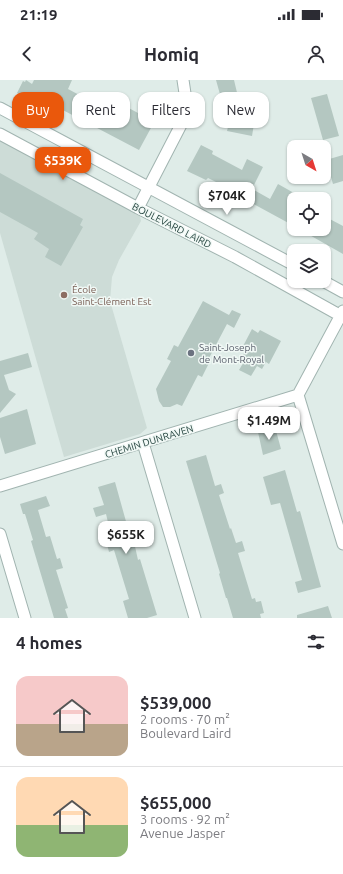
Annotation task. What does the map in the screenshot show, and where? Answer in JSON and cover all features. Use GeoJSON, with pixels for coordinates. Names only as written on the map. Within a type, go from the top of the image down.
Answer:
{"type":"FeatureCollection","features":[{"type":"Feature","properties":{"kind":"street"},"geometry":{"type":"LineString","coordinates":[[138,208],[184,119],[186,100],[183,80]]}},
{"type":"Feature","properties":{"kind":"street"},"geometry":{"type":"LineString","coordinates":[[0,108],[287,261]]}},
{"type":"Feature","properties":{"kind":"street","name":"BOULEVARD LAIRD"},"geometry":{"type":"LineString","coordinates":[[0,134],[138,208],[235,257],[342,315]]}},
{"type":"Feature","properties":{"kind":"street"},"geometry":{"type":"LineString","coordinates":[[331,285],[343,292]]}},
{"type":"Feature","properties":{"kind":"street"},"geometry":{"type":"LineString","coordinates":[[342,315],[298,395],[343,544]]}},
{"type":"Feature","properties":{"kind":"street","name":"CHEMIN DUNRAVEN"},"geometry":{"type":"LineString","coordinates":[[0,486],[298,395]]}},
{"type":"Feature","properties":{"kind":"street"},"geometry":{"type":"LineString","coordinates":[[143,443],[195,618]]}},
{"type":"Feature","properties":{"kind":"street"},"geometry":{"type":"LineString","coordinates":[[0,534],[25,618]]}},
{"type":"Feature","properties":{"kind":"shaded area","name":"École Saint-Clément Est"},"geometry":{"type":"Polygon","coordinates":[[[0,134],[138,208],[141,221],[119,260],[112,277],[110,301],[147,428],[140,434],[64,457],[0,233],[0,134]]]}},
{"type":"Feature","properties":{"kind":"building"},"geometry":{"type":"Polygon","coordinates":[[[26,80],[32,84],[34,80],[72,80],[68,89],[74,92],[72,92],[72,115],[64,111],[64,92],[18,92],[23,81],[25,82],[26,80]]]}},
{"type":"Feature","properties":{"kind":"building"},"geometry":{"type":"Polygon","coordinates":[[[216,80],[234,80],[237,92],[219,92],[216,80]]]}},
{"type":"Feature","properties":{"kind":"building"},"geometry":{"type":"Polygon","coordinates":[[[327,94],[339,136],[323,140],[311,98],[327,94]]]}},
{"type":"Feature","properties":{"kind":"building"},"geometry":{"type":"Polygon","coordinates":[[[130,109],[138,113],[138,128],[151,128],[139,150],[97,128],[130,128],[130,109]]]}},
{"type":"Feature","properties":{"kind":"building"},"geometry":{"type":"Polygon","coordinates":[[[228,128],[253,128],[252,136],[227,131],[228,128]]]}},
{"type":"Feature","properties":{"kind":"building"},"geometry":{"type":"Polygon","coordinates":[[[201,145],[213,151],[212,154],[242,170],[247,159],[263,167],[252,189],[270,199],[278,184],[292,192],[287,192],[287,222],[248,201],[247,203],[226,192],[228,188],[208,178],[206,180],[187,171],[201,145]]]}},
{"type":"Feature","properties":{"kind":"building"},"geometry":{"type":"Polygon","coordinates":[[[343,155],[343,181],[333,184],[331,177],[331,159],[343,155]]]}},
{"type":"Feature","properties":{"kind":"building","name":"École Saint-Clément Est"},"geometry":{"type":"Polygon","coordinates":[[[0,173],[83,219],[80,225],[83,227],[61,266],[45,257],[49,249],[34,239],[38,233],[0,212],[0,173]]]}},
{"type":"Feature","properties":{"kind":"building"},"geometry":{"type":"Polygon","coordinates":[[[331,220],[343,226],[343,254],[331,247],[331,244],[325,244],[311,236],[331,236],[331,220]]]}},
{"type":"Feature","properties":{"kind":"building","name":"Saint-Joseph de Mont-Royal"},"geometry":{"type":"Polygon","coordinates":[[[203,301],[229,315],[232,310],[241,314],[234,328],[227,324],[208,360],[210,361],[202,377],[198,375],[182,406],[177,404],[170,407],[163,407],[159,401],[156,389],[171,361],[167,359],[174,345],[178,347],[203,301]]]}},
{"type":"Feature","properties":{"kind":"building"},"geometry":{"type":"Polygon","coordinates":[[[252,329],[258,333],[260,330],[281,341],[269,364],[266,362],[262,369],[257,366],[251,376],[239,370],[245,360],[242,357],[245,352],[241,350],[252,329]]]}},
{"type":"Feature","properties":{"kind":"building"},"geometry":{"type":"Polygon","coordinates":[[[28,353],[32,367],[4,375],[9,390],[16,394],[0,413],[0,361],[28,353]]]}},
{"type":"Feature","properties":{"kind":"building"},"geometry":{"type":"Polygon","coordinates":[[[27,409],[36,444],[5,454],[0,437],[0,418],[27,409]]]}},
{"type":"Feature","properties":{"kind":"building"},"geometry":{"type":"Polygon","coordinates":[[[275,427],[281,449],[263,455],[258,432],[275,427]]]}},
{"type":"Feature","properties":{"kind":"building"},"geometry":{"type":"Polygon","coordinates":[[[206,455],[215,486],[221,484],[224,493],[219,495],[230,529],[231,528],[236,543],[242,541],[245,551],[238,553],[252,599],[255,598],[256,602],[261,601],[264,613],[260,614],[261,618],[233,618],[226,598],[219,574],[220,573],[186,461],[206,455]]]}},
{"type":"Feature","properties":{"kind":"building"},"geometry":{"type":"Polygon","coordinates":[[[285,470],[297,512],[300,511],[321,587],[298,593],[295,582],[302,580],[280,503],[271,505],[263,477],[285,470]]]}},
{"type":"Feature","properties":{"kind":"building"},"geometry":{"type":"Polygon","coordinates":[[[115,482],[127,525],[130,524],[138,560],[140,559],[157,615],[147,618],[128,618],[123,601],[129,599],[114,550],[109,552],[105,536],[111,535],[106,514],[96,517],[93,508],[104,505],[98,487],[115,482]]]}},
{"type":"Feature","properties":{"kind":"building"},"geometry":{"type":"Polygon","coordinates":[[[46,496],[50,506],[38,510],[46,537],[50,536],[57,559],[60,558],[63,568],[56,570],[68,608],[65,609],[68,618],[54,618],[31,541],[33,540],[25,514],[23,514],[20,504],[46,496]]]}},
{"type":"Feature","properties":{"kind":"building"},"geometry":{"type":"Polygon","coordinates":[[[328,606],[332,618],[297,618],[297,615],[328,606]]]}},
{"type":"Feature","properties":{"kind":"place","name":"École Saint-Clément Est"},"geometry":{"type":"Point","coordinates":[64,295]}},
{"type":"Feature","properties":{"kind":"place","name":"Saint-Joseph de Mont-Royal"},"geometry":{"type":"Point","coordinates":[191,353]}}]}
